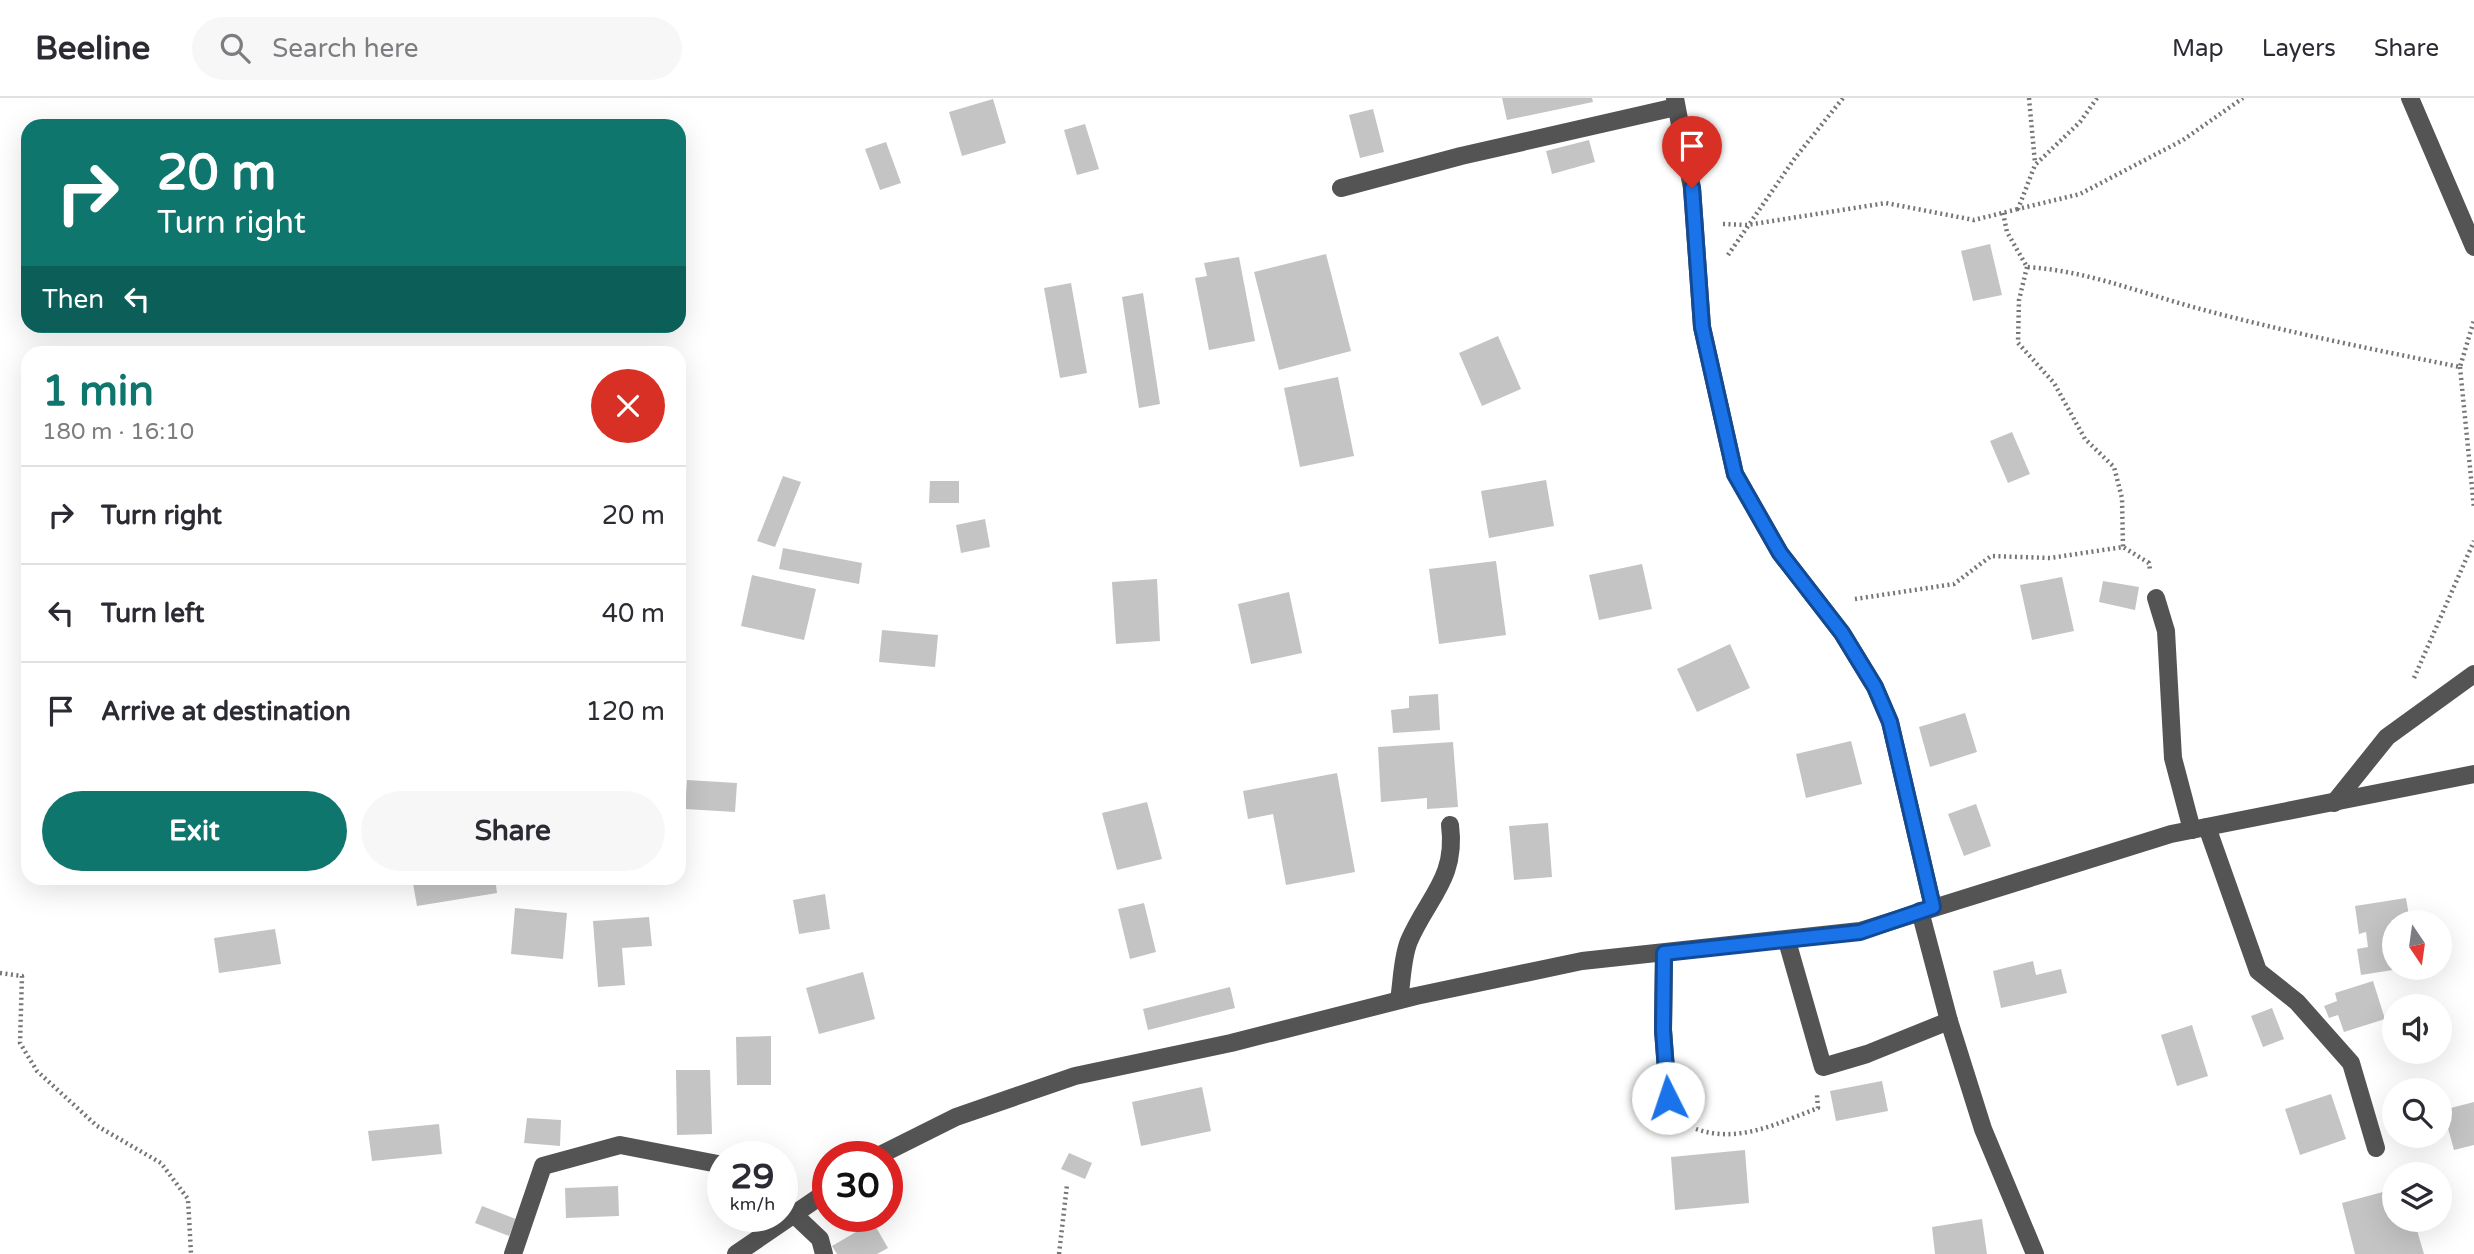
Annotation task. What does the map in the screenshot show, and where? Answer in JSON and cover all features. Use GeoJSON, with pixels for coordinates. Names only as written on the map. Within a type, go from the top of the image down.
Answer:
{"type":"FeatureCollection","features":[{"type":"Feature","properties":{"kind":"street"},"geometry":{"type":"LineString","coordinates":[[2410,98],[2474,247]]}},
{"type":"Feature","properties":{"kind":"street"},"geometry":{"type":"LineString","coordinates":[[1341,188],[1676,102],[1692,188],[1702,327],[1735,474],[1780,553],[1842,633],[1875,687],[1890,722],[1949,1021],[1983,1129],[2035,1254]]}},
{"type":"Feature","properties":{"kind":"street"},"geometry":{"type":"LineString","coordinates":[[2156,598],[2166,631],[2173,758],[2200,828],[2258,971],[2297,1002],[2351,1063],[2376,1148]]}},
{"type":"Feature","properties":{"kind":"street"},"geometry":{"type":"LineString","coordinates":[[2334,803],[2387,737],[2474,674]]}},
{"type":"Feature","properties":{"kind":"street"},"geometry":{"type":"LineString","coordinates":[[903,1144],[956,1117],[1075,1076],[1231,1043],[1399,1000],[1582,961],[1860,932],[1926,909],[2200,828],[2474,774]]}},
{"type":"Feature","properties":{"kind":"street"},"geometry":{"type":"LineString","coordinates":[[1399,1000],[1409,942],[1444,882],[1453,848],[1450,825]]}},
{"type":"Feature","properties":{"kind":"street"},"geometry":{"type":"LineString","coordinates":[[1787,941],[1824,1067],[1867,1054],[1949,1021]]}},
{"type":"Feature","properties":{"kind":"street"},"geometry":{"type":"LineString","coordinates":[[1664,953],[1663,1030],[1670,1120]]}},
{"type":"Feature","properties":{"kind":"street"},"geometry":{"type":"LineString","coordinates":[[513,1254],[543,1166],[620,1145],[707,1162]]}},
{"type":"Feature","properties":{"kind":"street"},"geometry":{"type":"LineString","coordinates":[[798,1215],[820,1239],[824,1254]]}},
{"type":"Feature","properties":{"kind":"street"},"geometry":{"type":"LineString","coordinates":[[736,1254],[770,1232]]}},
{"type":"Feature","properties":{"kind":"path"},"geometry":{"type":"LineString","coordinates":[[1727,257],[1747,225],[1843,98]]}},
{"type":"Feature","properties":{"kind":"path"},"geometry":{"type":"LineString","coordinates":[[2029,98],[2035,165]]}},
{"type":"Feature","properties":{"kind":"path"},"geometry":{"type":"LineString","coordinates":[[2018,209],[2035,165],[2080,121],[2097,98]]}},
{"type":"Feature","properties":{"kind":"path"},"geometry":{"type":"LineString","coordinates":[[1694,222],[1747,225],[1886,203],[1974,220],[2080,194],[2183,140],[2244,98]]}},
{"type":"Feature","properties":{"kind":"path"},"geometry":{"type":"LineString","coordinates":[[2003,213],[2007,232],[2027,267],[2019,300],[2018,343],[2054,383],[2085,439],[2114,467],[2122,498],[2123,547]]}},
{"type":"Feature","properties":{"kind":"path"},"geometry":{"type":"LineString","coordinates":[[2027,267],[2068,270],[2308,336],[2460,367]]}},
{"type":"Feature","properties":{"kind":"path"},"geometry":{"type":"LineString","coordinates":[[2474,320],[2460,367],[2474,508]]}},
{"type":"Feature","properties":{"kind":"path"},"geometry":{"type":"LineString","coordinates":[[2410,685],[2474,541]]}},
{"type":"Feature","properties":{"kind":"path"},"geometry":{"type":"LineString","coordinates":[[1820,604],[1954,584],[1991,556],[2050,558],[2123,547],[2149,563],[2156,598]]}},
{"type":"Feature","properties":{"kind":"path"},"geometry":{"type":"LineString","coordinates":[[0,973],[22,976],[20,1043],[37,1071],[97,1126],[161,1163],[188,1199],[191,1254]]}},
{"type":"Feature","properties":{"kind":"path"},"geometry":{"type":"LineString","coordinates":[[1670,1120],[1716,1136],[1750,1133],[1818,1108],[1817,1090],[1824,1067]]}},
{"type":"Feature","properties":{"kind":"path"},"geometry":{"type":"LineString","coordinates":[[1059,1254],[1066,1185]]}},
{"type":"Feature","properties":{"kind":"building"},"geometry":{"type":"Polygon","coordinates":[[[1502,98],[1592,98],[1593,102],[1507,120],[1502,98]]]}},
{"type":"Feature","properties":{"kind":"building"},"geometry":{"type":"Polygon","coordinates":[[[993,99],[1006,143],[962,156],[949,112],[993,99]]]}},
{"type":"Feature","properties":{"kind":"building"},"geometry":{"type":"Polygon","coordinates":[[[1373,109],[1384,152],[1360,158],[1349,115],[1373,109]]]}},
{"type":"Feature","properties":{"kind":"building"},"geometry":{"type":"Polygon","coordinates":[[[1085,124],[1099,169],[1077,175],[1064,130],[1085,124]]]}},
{"type":"Feature","properties":{"kind":"building"},"geometry":{"type":"Polygon","coordinates":[[[1589,140],[1595,162],[1552,174],[1546,151],[1589,140]]]}},
{"type":"Feature","properties":{"kind":"building"},"geometry":{"type":"Polygon","coordinates":[[[886,142],[901,183],[880,190],[865,149],[886,142]]]}},
{"type":"Feature","properties":{"kind":"building"},"geometry":{"type":"Polygon","coordinates":[[[1990,244],[2002,295],[1973,301],[1961,251],[1990,244]]]}},
{"type":"Feature","properties":{"kind":"building"},"geometry":{"type":"Polygon","coordinates":[[[1326,254],[1351,351],[1279,370],[1254,272],[1326,254]]]}},
{"type":"Feature","properties":{"kind":"building"},"geometry":{"type":"Polygon","coordinates":[[[1239,257],[1255,341],[1209,350],[1195,278],[1207,276],[1204,263],[1239,257]]]}},
{"type":"Feature","properties":{"kind":"building"},"geometry":{"type":"Polygon","coordinates":[[[1071,283],[1087,373],[1060,378],[1044,288],[1071,283]]]}},
{"type":"Feature","properties":{"kind":"building"},"geometry":{"type":"Polygon","coordinates":[[[1143,293],[1160,404],[1139,408],[1122,297],[1143,293]]]}},
{"type":"Feature","properties":{"kind":"building"},"geometry":{"type":"Polygon","coordinates":[[[1498,336],[1521,389],[1482,406],[1459,353],[1498,336]]]}},
{"type":"Feature","properties":{"kind":"building"},"geometry":{"type":"Polygon","coordinates":[[[1338,377],[1354,456],[1300,467],[1284,388],[1338,377]]]}},
{"type":"Feature","properties":{"kind":"building"},"geometry":{"type":"Polygon","coordinates":[[[2012,432],[2030,474],[2008,483],[1990,441],[2012,432]]]}},
{"type":"Feature","properties":{"kind":"building"},"geometry":{"type":"Polygon","coordinates":[[[783,476],[801,482],[775,547],[757,541],[783,476]]]}},
{"type":"Feature","properties":{"kind":"building"},"geometry":{"type":"Polygon","coordinates":[[[1546,480],[1554,526],[1489,538],[1481,491],[1546,480]]]}},
{"type":"Feature","properties":{"kind":"building"},"geometry":{"type":"Polygon","coordinates":[[[930,481],[959,481],[959,503],[929,503],[930,481]]]}},
{"type":"Feature","properties":{"kind":"building"},"geometry":{"type":"Polygon","coordinates":[[[985,519],[990,547],[961,553],[956,525],[985,519]]]}},
{"type":"Feature","properties":{"kind":"building"},"geometry":{"type":"Polygon","coordinates":[[[783,548],[862,563],[859,584],[779,569],[783,548]]]}},
{"type":"Feature","properties":{"kind":"building"},"geometry":{"type":"Polygon","coordinates":[[[1496,561],[1506,635],[1439,644],[1429,569],[1496,561]]]}},
{"type":"Feature","properties":{"kind":"building"},"geometry":{"type":"Polygon","coordinates":[[[1642,564],[1652,609],[1599,620],[1589,575],[1642,564]]]}},
{"type":"Feature","properties":{"kind":"building"},"geometry":{"type":"Polygon","coordinates":[[[752,575],[816,589],[804,640],[741,626],[752,575]]]}},
{"type":"Feature","properties":{"kind":"building"},"geometry":{"type":"Polygon","coordinates":[[[2062,577],[2074,631],[2032,640],[2020,585],[2062,577]]]}},
{"type":"Feature","properties":{"kind":"building"},"geometry":{"type":"Polygon","coordinates":[[[1157,579],[1160,641],[1116,644],[1112,582],[1157,579]]]}},
{"type":"Feature","properties":{"kind":"building"},"geometry":{"type":"Polygon","coordinates":[[[2103,581],[2139,587],[2135,610],[2099,602],[2103,581]]]}},
{"type":"Feature","properties":{"kind":"building"},"geometry":{"type":"Polygon","coordinates":[[[1289,592],[1302,653],[1251,664],[1238,604],[1289,592]]]}},
{"type":"Feature","properties":{"kind":"building"},"geometry":{"type":"Polygon","coordinates":[[[882,630],[938,635],[935,667],[879,662],[882,630]]]}},
{"type":"Feature","properties":{"kind":"building"},"geometry":{"type":"Polygon","coordinates":[[[1730,644],[1750,688],[1697,712],[1677,669],[1730,644]]]}},
{"type":"Feature","properties":{"kind":"building"},"geometry":{"type":"Polygon","coordinates":[[[1438,694],[1440,730],[1393,733],[1391,710],[1409,708],[1409,696],[1438,694]]]}},
{"type":"Feature","properties":{"kind":"building"},"geometry":{"type":"Polygon","coordinates":[[[1965,713],[1977,752],[1930,767],[1919,727],[1965,713]]]}},
{"type":"Feature","properties":{"kind":"building"},"geometry":{"type":"Polygon","coordinates":[[[1851,741],[1862,784],[1806,798],[1796,754],[1851,741]]]}},
{"type":"Feature","properties":{"kind":"building"},"geometry":{"type":"Polygon","coordinates":[[[1453,742],[1458,807],[1427,809],[1427,798],[1381,802],[1378,747],[1453,742]]]}},
{"type":"Feature","properties":{"kind":"building"},"geometry":{"type":"Polygon","coordinates":[[[1337,773],[1355,872],[1286,885],[1273,814],[1248,819],[1243,791],[1337,773]]]}},
{"type":"Feature","properties":{"kind":"building"},"geometry":{"type":"Polygon","coordinates":[[[687,780],[737,783],[735,812],[686,809],[687,780]]]}},
{"type":"Feature","properties":{"kind":"building"},"geometry":{"type":"Polygon","coordinates":[[[1147,802],[1162,859],[1117,870],[1102,813],[1147,802]]]}},
{"type":"Feature","properties":{"kind":"building"},"geometry":{"type":"Polygon","coordinates":[[[1976,804],[1991,846],[1964,856],[1948,814],[1976,804]]]}},
{"type":"Feature","properties":{"kind":"building"},"geometry":{"type":"Polygon","coordinates":[[[1548,823],[1552,877],[1514,880],[1509,826],[1548,823]]]}},
{"type":"Feature","properties":{"kind":"building"},"geometry":{"type":"Polygon","coordinates":[[[413,885],[496,885],[497,893],[417,906],[413,885]]]}},
{"type":"Feature","properties":{"kind":"building"},"geometry":{"type":"Polygon","coordinates":[[[825,894],[830,929],[799,934],[793,900],[825,894]]]}},
{"type":"Feature","properties":{"kind":"building"},"geometry":{"type":"Polygon","coordinates":[[[2406,898],[2408,910],[2382,910],[2382,972],[2361,975],[2357,949],[2368,947],[2366,932],[2359,934],[2355,906],[2406,898]]]}},
{"type":"Feature","properties":{"kind":"building"},"geometry":{"type":"Polygon","coordinates":[[[1144,903],[1156,952],[1130,959],[1118,909],[1144,903]]]}},
{"type":"Feature","properties":{"kind":"building"},"geometry":{"type":"Polygon","coordinates":[[[515,908],[567,913],[563,959],[511,954],[515,908]]]}},
{"type":"Feature","properties":{"kind":"building"},"geometry":{"type":"Polygon","coordinates":[[[649,917],[652,946],[622,948],[625,985],[598,987],[593,921],[649,917]]]}},
{"type":"Feature","properties":{"kind":"building"},"geometry":{"type":"Polygon","coordinates":[[[275,929],[281,964],[219,973],[214,938],[275,929]]]}},
{"type":"Feature","properties":{"kind":"building"},"geometry":{"type":"Polygon","coordinates":[[[2033,961],[2036,975],[2061,969],[2067,993],[2001,1008],[1993,971],[2033,961]]]}},
{"type":"Feature","properties":{"kind":"building"},"geometry":{"type":"Polygon","coordinates":[[[863,972],[875,1019],[819,1034],[806,988],[863,972]]]}},
{"type":"Feature","properties":{"kind":"building"},"geometry":{"type":"Polygon","coordinates":[[[2373,981],[2382,1010],[2382,1020],[2344,1032],[2338,1015],[2329,1018],[2324,1006],[2337,1001],[2335,993],[2373,981]]]}},
{"type":"Feature","properties":{"kind":"building"},"geometry":{"type":"Polygon","coordinates":[[[1230,987],[1235,1008],[1148,1030],[1143,1009],[1230,987]]]}},
{"type":"Feature","properties":{"kind":"building"},"geometry":{"type":"Polygon","coordinates":[[[2272,1008],[2284,1039],[2263,1047],[2251,1016],[2272,1008]]]}},
{"type":"Feature","properties":{"kind":"building"},"geometry":{"type":"Polygon","coordinates":[[[2192,1025],[2208,1076],[2177,1086],[2161,1035],[2192,1025]]]}},
{"type":"Feature","properties":{"kind":"building"},"geometry":{"type":"Polygon","coordinates":[[[771,1036],[771,1085],[737,1085],[736,1037],[771,1036]]]}},
{"type":"Feature","properties":{"kind":"building"},"geometry":{"type":"Polygon","coordinates":[[[676,1070],[710,1070],[712,1134],[677,1135],[676,1070]]]}},
{"type":"Feature","properties":{"kind":"building"},"geometry":{"type":"Polygon","coordinates":[[[1882,1081],[1888,1111],[1836,1121],[1830,1091],[1882,1081]]]}},
{"type":"Feature","properties":{"kind":"building"},"geometry":{"type":"Polygon","coordinates":[[[1202,1087],[1211,1131],[1141,1146],[1132,1102],[1202,1087]]]}},
{"type":"Feature","properties":{"kind":"building"},"geometry":{"type":"Polygon","coordinates":[[[2331,1094],[2346,1139],[2300,1155],[2285,1109],[2331,1094]]]}},
{"type":"Feature","properties":{"kind":"building"},"geometry":{"type":"Polygon","coordinates":[[[2474,1102],[2474,1145],[2454,1150],[2452,1108],[2474,1102]]]}},
{"type":"Feature","properties":{"kind":"building"},"geometry":{"type":"Polygon","coordinates":[[[527,1118],[561,1120],[560,1146],[524,1143],[527,1118]]]}},
{"type":"Feature","properties":{"kind":"building"},"geometry":{"type":"Polygon","coordinates":[[[439,1124],[442,1154],[372,1161],[368,1131],[439,1124]]]}},
{"type":"Feature","properties":{"kind":"building"},"geometry":{"type":"Polygon","coordinates":[[[1745,1150],[1749,1203],[1675,1210],[1671,1157],[1745,1150]]]}},
{"type":"Feature","properties":{"kind":"building"},"geometry":{"type":"Polygon","coordinates":[[[1069,1153],[1092,1163],[1085,1179],[1061,1169],[1069,1153]]]}},
{"type":"Feature","properties":{"kind":"building"},"geometry":{"type":"Polygon","coordinates":[[[618,1186],[619,1216],[566,1218],[565,1188],[618,1186]]]}},
{"type":"Feature","properties":{"kind":"building"},"geometry":{"type":"Polygon","coordinates":[[[2382,1192],[2382,1232],[2418,1232],[2424,1254],[2355,1254],[2342,1203],[2382,1192]]]}},
{"type":"Feature","properties":{"kind":"building"},"geometry":{"type":"Polygon","coordinates":[[[482,1206],[516,1219],[509,1236],[475,1223],[482,1206]]]}},
{"type":"Feature","properties":{"kind":"building"},"geometry":{"type":"Polygon","coordinates":[[[1982,1219],[1987,1254],[1935,1254],[1932,1227],[1982,1219]]]}},
{"type":"Feature","properties":{"kind":"building"},"geometry":{"type":"Polygon","coordinates":[[[856,1232],[879,1232],[888,1248],[877,1254],[837,1254],[832,1246],[856,1232]]]}},
{"type":"Feature","properties":{"kind":"route"},"geometry":{"type":"LineString","coordinates":[[1668,1098],[1663,1030],[1664,953],[1860,932],[1933,907],[1890,722],[1875,687],[1842,633],[1780,553],[1735,474],[1702,327],[1692,188]]}}]}
